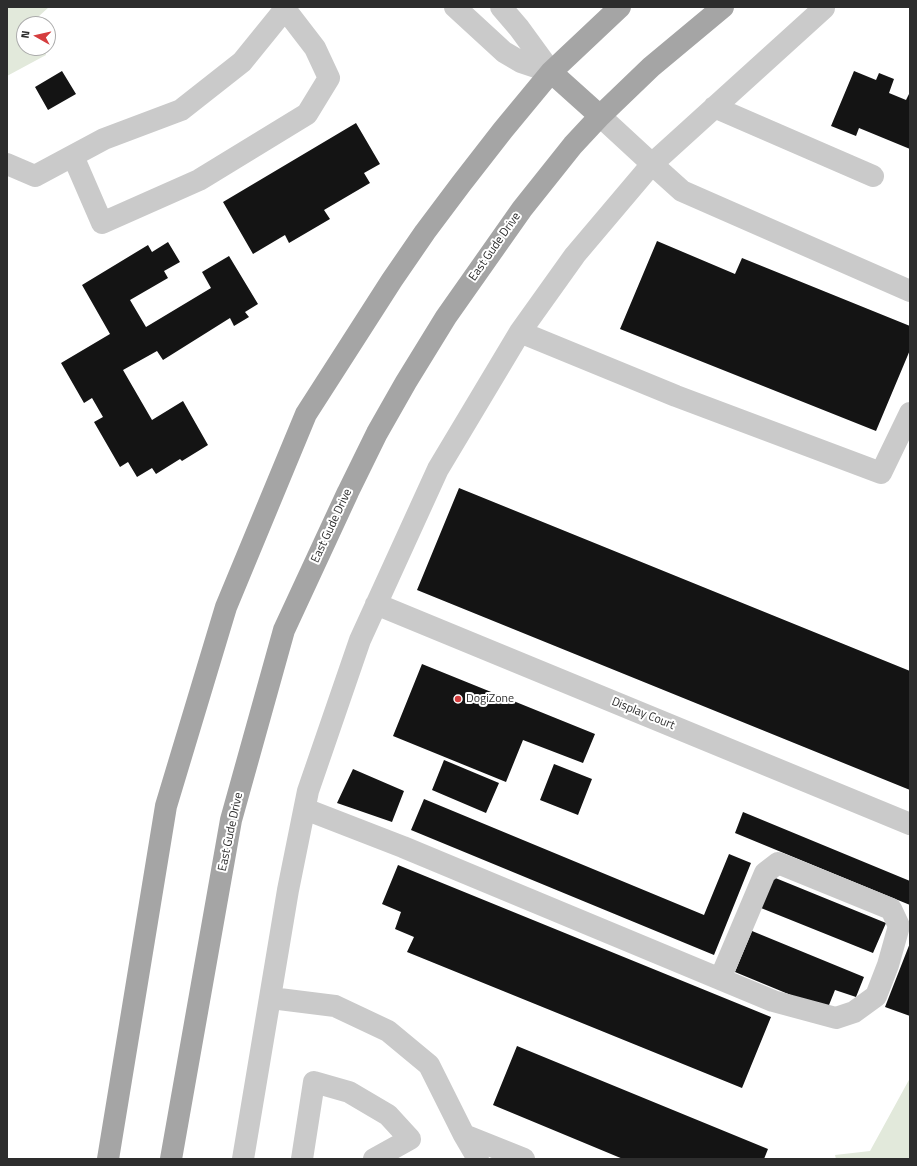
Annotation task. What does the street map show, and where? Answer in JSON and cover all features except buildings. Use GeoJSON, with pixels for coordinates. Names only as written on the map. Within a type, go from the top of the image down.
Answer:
{"type":"FeatureCollection","features":[{"type":"Feature","properties":{"kind":"main road"},"geometry":{"type":"LineString","coordinates":[[108,1159],[166,806],[226,607],[306,414],[392,280],[425,232],[498,136],[552,72],[620,7]]}},
{"type":"Feature","properties":{"kind":"main road","name":"East Gude Drive"},"geometry":{"type":"LineString","coordinates":[[171,1159],[231,820],[284,630],[348,492],[374,440],[406,382],[446,316],[522,209],[573,146],[600,116],[651,67],[722,7]]}},
{"type":"Feature","properties":{"kind":"main road"},"geometry":{"type":"LineString","coordinates":[[552,72],[600,116]]}},
{"type":"Feature","properties":{"kind":"lane"},"geometry":{"type":"LineString","coordinates":[[455,7],[504,52],[521,62],[552,72]]}},
{"type":"Feature","properties":{"kind":"lane"},"geometry":{"type":"LineString","coordinates":[[501,7],[552,72]]}},
{"type":"Feature","properties":{"kind":"lane"},"geometry":{"type":"LineString","coordinates":[[7,164],[35,176],[104,139],[181,110],[242,62],[290,8],[315,48],[329,78],[308,114],[199,180],[102,223],[73,156]]}},
{"type":"Feature","properties":{"kind":"lane"},"geometry":{"type":"LineString","coordinates":[[243,1159],[288,890],[308,791],[360,640],[438,469],[520,332],[575,256],[652,164],[714,106],[824,8]]}},
{"type":"Feature","properties":{"kind":"lane"},"geometry":{"type":"LineString","coordinates":[[714,106],[873,176]]}},
{"type":"Feature","properties":{"kind":"lane"},"geometry":{"type":"LineString","coordinates":[[600,116],[682,191],[910,291]]}},
{"type":"Feature","properties":{"kind":"lane"},"geometry":{"type":"LineString","coordinates":[[520,332],[676,396],[881,472],[910,413]]}},
{"type":"Feature","properties":{"kind":"lane","name":"Display Court"},"geometry":{"type":"LineString","coordinates":[[376,604],[910,824]]}},
{"type":"Feature","properties":{"kind":"lane"},"geometry":{"type":"LineString","coordinates":[[305,809],[410,850],[720,979],[773,1001],[836,1018],[854,1012],[876,996],[888,965],[899,926],[891,909],[778,863],[765,873],[720,979]]}},
{"type":"Feature","properties":{"kind":"lane"},"geometry":{"type":"LineString","coordinates":[[271,998],[335,1006],[388,1031],[429,1065],[464,1135],[478,1159]]}},
{"type":"Feature","properties":{"kind":"lane"},"geometry":{"type":"LineString","coordinates":[[302,1159],[314,1082],[349,1092],[388,1115],[410,1139],[374,1159]]}},
{"type":"Feature","properties":{"kind":"lane"},"geometry":{"type":"LineString","coordinates":[[464,1135],[524,1159]]}},
{"type":"Feature","properties":{"kind":"shaded area"},"geometry":{"type":"Polygon","coordinates":[[[7,7],[49,7],[39,16],[16,16],[16,56],[44,56],[7,76],[7,7]]]}},
{"type":"Feature","properties":{"kind":"shaded area"},"geometry":{"type":"Polygon","coordinates":[[[910,1078],[910,1159],[836,1159],[835,1155],[870,1151],[910,1078]]]}},
{"type":"Feature","properties":{"kind":"place","name":"DogiZone"},"geometry":{"type":"Point","coordinates":[458,699]}}]}
